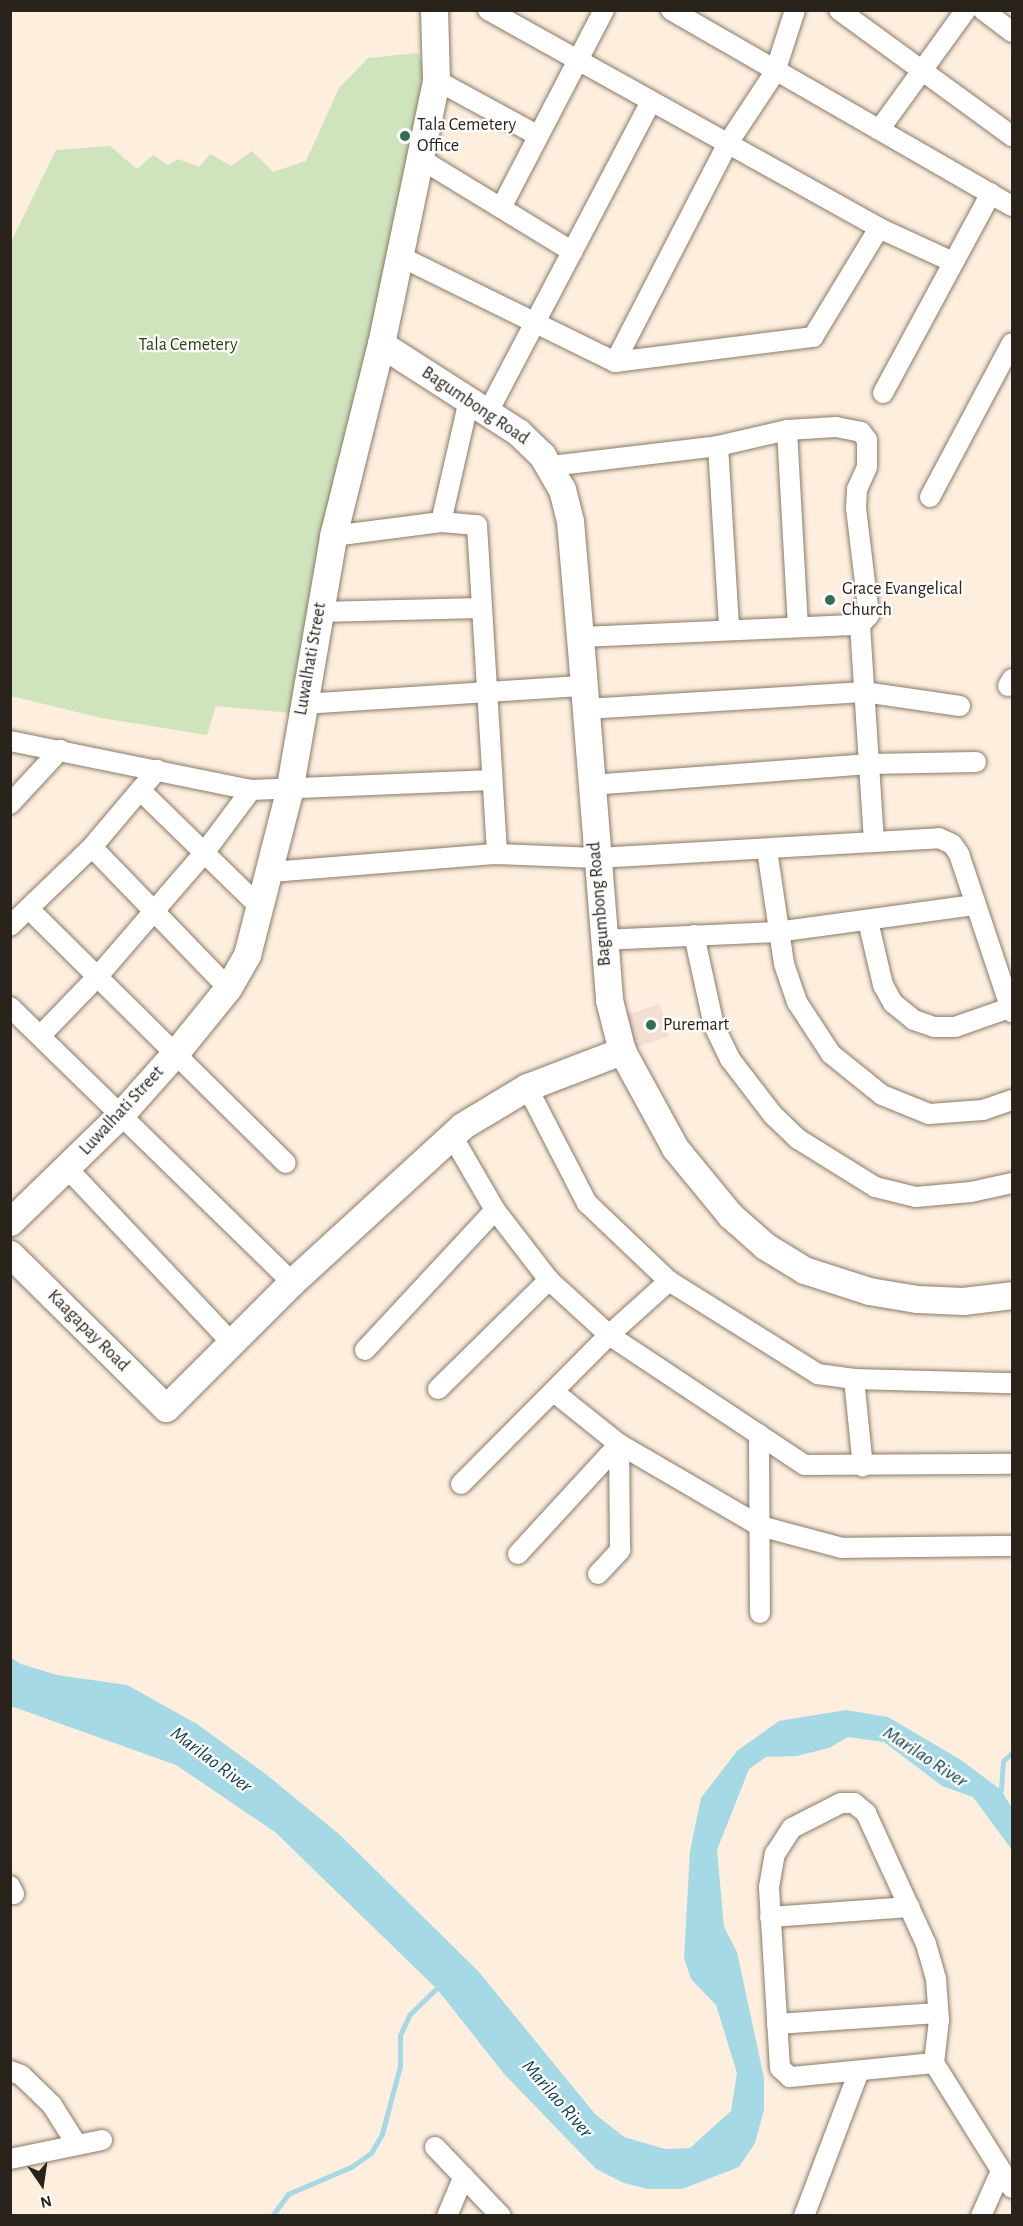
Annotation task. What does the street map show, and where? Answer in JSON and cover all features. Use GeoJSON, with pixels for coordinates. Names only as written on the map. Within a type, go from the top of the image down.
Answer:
{"type":"FeatureCollection","features":[{"type":"Feature","properties":{"kind":"street","name":"Luwalhati Street"},"geometry":{"type":"LineString","coordinates":[[10,1222],[122,1113],[177,1051],[228,988],[246,955],[271,872],[289,792],[333,536],[381,344],[436,80],[434,10]]}},
{"type":"Feature","properties":{"kind":"street"},"geometry":{"type":"LineString","coordinates":[[488,10],[879,228],[953,262]]}},
{"type":"Feature","properties":{"kind":"street"},"geometry":{"type":"LineString","coordinates":[[501,208],[604,10]]}},
{"type":"Feature","properties":{"kind":"street"},"geometry":{"type":"LineString","coordinates":[[671,10],[775,72],[1012,206]]}},
{"type":"Feature","properties":{"kind":"street"},"geometry":{"type":"LineString","coordinates":[[615,362],[728,143],[775,72],[795,10]]}},
{"type":"Feature","properties":{"kind":"street"},"geometry":{"type":"LineString","coordinates":[[839,10],[1012,136]]}},
{"type":"Feature","properties":{"kind":"street"},"geometry":{"type":"LineString","coordinates":[[879,130],[924,71],[966,10]]}},
{"type":"Feature","properties":{"kind":"street"},"geometry":{"type":"LineString","coordinates":[[983,10],[1012,32]]}},
{"type":"Feature","properties":{"kind":"street"},"geometry":{"type":"LineString","coordinates":[[436,80],[537,135]]}},
{"type":"Feature","properties":{"kind":"street"},"geometry":{"type":"LineString","coordinates":[[441,522],[479,406],[534,322],[651,102]]}},
{"type":"Feature","properties":{"kind":"street"},"geometry":{"type":"LineString","coordinates":[[419,158],[573,252]]}},
{"type":"Feature","properties":{"kind":"street"},"geometry":{"type":"LineString","coordinates":[[883,393],[991,193]]}},
{"type":"Feature","properties":{"kind":"street"},"geometry":{"type":"LineString","coordinates":[[399,256],[615,362],[813,337],[879,228]]}},
{"type":"Feature","properties":{"kind":"street"},"geometry":{"type":"LineString","coordinates":[[930,497],[1012,343]]}},
{"type":"Feature","properties":{"kind":"street","name":"Bagumbong Road"},"geometry":{"type":"LineString","coordinates":[[381,344],[518,432],[551,466],[567,504],[585,697],[602,940],[609,1000],[622,1051],[659,1123],[692,1173],[730,1215],[784,1259],[822,1277],[897,1296],[963,1301],[1012,1295]]}},
{"type":"Feature","properties":{"kind":"street"},"geometry":{"type":"LineString","coordinates":[[551,466],[718,446],[787,430],[836,427],[861,432],[867,440],[867,467],[857,489],[856,508],[868,615],[860,625],[874,841]]}},
{"type":"Feature","properties":{"kind":"street"},"geometry":{"type":"LineString","coordinates":[[787,430],[798,626]]}},
{"type":"Feature","properties":{"kind":"street"},"geometry":{"type":"LineString","coordinates":[[718,446],[729,628]]}},
{"type":"Feature","properties":{"kind":"street"},"geometry":{"type":"LineString","coordinates":[[333,536],[441,522],[477,525],[480,608],[497,854]]}},
{"type":"Feature","properties":{"kind":"street"},"geometry":{"type":"LineString","coordinates":[[319,612],[480,608]]}},
{"type":"Feature","properties":{"kind":"street"},"geometry":{"type":"LineString","coordinates":[[580,637],[729,628],[860,625]]}},
{"type":"Feature","properties":{"kind":"street"},"geometry":{"type":"LineString","coordinates":[[303,704],[486,690],[585,697],[864,692],[960,706]]}},
{"type":"Feature","properties":{"kind":"street"},"geometry":{"type":"LineString","coordinates":[[10,741],[251,790],[289,792],[492,780]]}},
{"type":"Feature","properties":{"kind":"street"},"geometry":{"type":"LineString","coordinates":[[10,804],[60,750]]}},
{"type":"Feature","properties":{"kind":"street"},"geometry":{"type":"LineString","coordinates":[[591,785],[869,764],[976,762]]}},
{"type":"Feature","properties":{"kind":"street"},"geometry":{"type":"LineString","coordinates":[[10,926],[92,847],[157,770]]}},
{"type":"Feature","properties":{"kind":"street"},"geometry":{"type":"LineString","coordinates":[[140,790],[260,907]]}},
{"type":"Feature","properties":{"kind":"street"},"geometry":{"type":"LineString","coordinates":[[42,1034],[98,976],[204,853],[251,790]]}},
{"type":"Feature","properties":{"kind":"street"},"geometry":{"type":"LineString","coordinates":[[271,872],[497,854],[597,858],[767,850],[939,838],[952,844],[1012,1009],[956,1027],[934,1027],[914,1020],[893,1003],[883,985],[868,921]]}},
{"type":"Feature","properties":{"kind":"street"},"geometry":{"type":"LineString","coordinates":[[92,847],[155,908],[228,988]]}},
{"type":"Feature","properties":{"kind":"street"},"geometry":{"type":"LineString","coordinates":[[767,850],[777,932],[797,1002],[812,1029],[854,1076],[898,1103],[929,1114],[983,1110],[1012,1100]]}},
{"type":"Feature","properties":{"kind":"street"},"geometry":{"type":"LineString","coordinates":[[602,940],[777,932],[974,905]]}},
{"type":"Feature","properties":{"kind":"street"},"geometry":{"type":"LineString","coordinates":[[29,909],[177,1051],[286,1163]]}},
{"type":"Feature","properties":{"kind":"street"},"geometry":{"type":"LineString","coordinates":[[694,935],[714,1026],[730,1059],[767,1107],[798,1139],[875,1187],[916,1197],[971,1192],[1012,1183]]}},
{"type":"Feature","properties":{"kind":"street"},"geometry":{"type":"LineString","coordinates":[[10,1007],[42,1034],[292,1282]]}},
{"type":"Feature","properties":{"kind":"street"},"geometry":{"type":"LineString","coordinates":[[67,1168],[232,1343],[292,1282],[451,1134],[527,1087],[622,1051]]}},
{"type":"Feature","properties":{"kind":"street"},"geometry":{"type":"LineString","coordinates":[[527,1087],[587,1203],[669,1281],[818,1374],[854,1379],[1012,1383]]}},
{"type":"Feature","properties":{"kind":"street"},"geometry":{"type":"LineString","coordinates":[[451,1134],[495,1210],[549,1280],[609,1335],[805,1465],[863,1467],[1012,1464]]}},
{"type":"Feature","properties":{"kind":"street"},"geometry":{"type":"LineString","coordinates":[[365,1350],[495,1210]]}},
{"type":"Feature","properties":{"kind":"street","name":"Kaagapay Road"},"geometry":{"type":"LineString","coordinates":[[10,1254],[166,1408],[232,1343]]}},
{"type":"Feature","properties":{"kind":"street"},"geometry":{"type":"LineString","coordinates":[[438,1389],[549,1280]]}},
{"type":"Feature","properties":{"kind":"street"},"geometry":{"type":"LineString","coordinates":[[461,1484],[609,1335],[669,1281]]}},
{"type":"Feature","properties":{"kind":"street"},"geometry":{"type":"LineString","coordinates":[[854,1379],[863,1467]]}},
{"type":"Feature","properties":{"kind":"street"},"geometry":{"type":"LineString","coordinates":[[554,1392],[619,1444],[760,1526],[842,1548],[1012,1546]]}},
{"type":"Feature","properties":{"kind":"street"},"geometry":{"type":"LineString","coordinates":[[759,1434],[760,1613]]}},
{"type":"Feature","properties":{"kind":"street"},"geometry":{"type":"LineString","coordinates":[[518,1554],[619,1444]]}},
{"type":"Feature","properties":{"kind":"street"},"geometry":{"type":"LineString","coordinates":[[598,1574],[620,1550],[619,1444]]}},
{"type":"Feature","properties":{"kind":"street"},"geometry":{"type":"LineString","coordinates":[[934,2063],[790,2077],[780,2068],[769,1887],[775,1854],[792,1828],[841,1803],[854,1803],[866,1813],[910,1907],[936,1979],[938,2013],[934,2063],[1012,2188]]}},
{"type":"Feature","properties":{"kind":"street"},"geometry":{"type":"LineString","coordinates":[[770,1917],[910,1907]]}},
{"type":"Feature","properties":{"kind":"street"},"geometry":{"type":"LineString","coordinates":[[777,2024],[938,2013]]}},
{"type":"Feature","properties":{"kind":"street"},"geometry":{"type":"LineString","coordinates":[[10,2071],[21,2075],[52,2105],[77,2145]]}},
{"type":"Feature","properties":{"kind":"street"},"geometry":{"type":"LineString","coordinates":[[804,2216],[859,2071]]}},
{"type":"Feature","properties":{"kind":"street"},"geometry":{"type":"LineString","coordinates":[[10,2159],[102,2140]]}},
{"type":"Feature","properties":{"kind":"street"},"geometry":{"type":"LineString","coordinates":[[435,2147],[501,2216]]}},
{"type":"Feature","properties":{"kind":"street"},"geometry":{"type":"LineString","coordinates":[[981,2216],[1001,2171]]}},
{"type":"Feature","properties":{"kind":"street"},"geometry":{"type":"LineString","coordinates":[[447,2216],[464,2176]]}},
{"type":"Feature","properties":{"kind":"shaded area"},"geometry":{"type":"Polygon","coordinates":[[[660,1004],[669,1036],[629,1050],[619,1017],[660,1004]]]}},
{"type":"Feature","properties":{"kind":"green space","name":"Tala Cemetery"},"geometry":{"type":"Polygon","coordinates":[[[418,53],[428,82],[291,713],[216,706],[207,735],[101,718],[11,696],[10,244],[56,150],[110,146],[137,169],[153,155],[168,165],[178,159],[199,167],[210,154],[231,166],[252,151],[273,172],[306,161],[339,88],[368,58],[418,53]]]}},
{"type":"Feature","properties":{"kind":"water","name":"Marilao River"},"geometry":{"type":"Polygon","coordinates":[[[10,1657],[21,1664],[57,1675],[127,1685],[197,1724],[267,1775],[340,1835],[479,1972],[595,2114],[624,2137],[665,2149],[690,2148],[731,2111],[737,2073],[716,2005],[691,1979],[684,1958],[690,1851],[701,1798],[737,1751],[779,1721],[846,1710],[888,1717],[961,1760],[1001,1790],[1012,1808],[1012,1850],[973,1797],[942,1786],[884,1742],[848,1737],[829,1748],[797,1756],[766,1757],[749,1769],[717,1850],[724,1927],[737,1952],[764,2078],[764,2110],[755,2143],[739,2167],[682,2189],[648,2189],[624,2183],[596,2169],[505,2075],[437,1989],[275,1832],[176,1765],[11,1706],[10,1657]]]}},
{"type":"Feature","properties":{"kind":"waterway"},"geometry":{"type":"LineString","coordinates":[[1001,1790],[1003,1761],[1012,1753]]}},
{"type":"Feature","properties":{"kind":"waterway"},"geometry":{"type":"LineString","coordinates":[[272,2216],[288,2194],[351,2167],[371,2153],[382,2134],[400,2066],[400,2035],[410,2014],[441,1984]]}},
{"type":"Feature","properties":{"kind":"place","name":"Tala Cemetery Office"},"geometry":{"type":"Point","coordinates":[405,136]}},
{"type":"Feature","properties":{"kind":"place","name":"Grace Evangelical Church"},"geometry":{"type":"Point","coordinates":[830,600]}},
{"type":"Feature","properties":{"kind":"place","name":"Puremart"},"geometry":{"type":"Point","coordinates":[651,1025]}}]}
